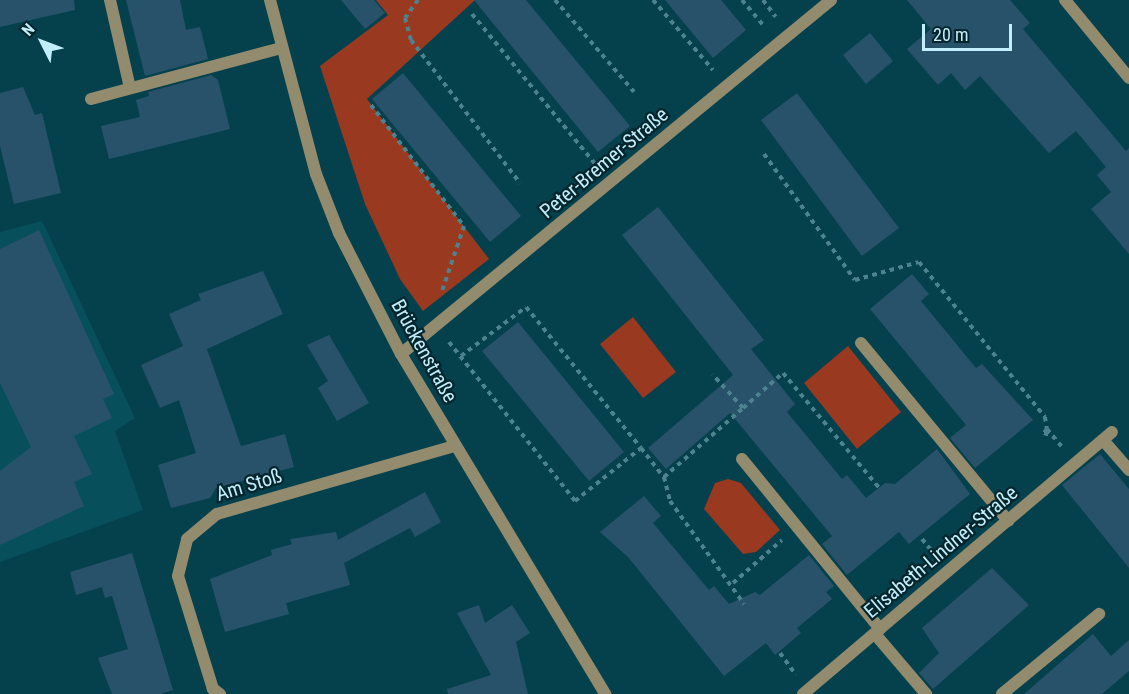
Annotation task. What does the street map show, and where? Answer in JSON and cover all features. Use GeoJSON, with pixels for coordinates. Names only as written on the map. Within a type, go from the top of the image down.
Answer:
{"type":"FeatureCollection","features":[{"type":"Feature","properties":{"kind":"street"},"geometry":{"type":"LineString","coordinates":[[110,0],[130,88]]}},
{"type":"Feature","properties":{"kind":"street","name":"Brückenstraße"},"geometry":{"type":"LineString","coordinates":[[270,0],[316,174],[339,233],[401,354],[454,446],[605,694]]}},
{"type":"Feature","properties":{"kind":"street","name":"Peter-Bremer-Straße"},"geometry":{"type":"LineString","coordinates":[[401,354],[438,326],[831,0]]}},
{"type":"Feature","properties":{"kind":"street"},"geometry":{"type":"LineString","coordinates":[[1065,0],[1129,78]]}},
{"type":"Feature","properties":{"kind":"street"},"geometry":{"type":"LineString","coordinates":[[91,99],[281,48]]}},
{"type":"Feature","properties":{"kind":"street"},"geometry":{"type":"LineString","coordinates":[[861,343],[1008,521]]}},
{"type":"Feature","properties":{"kind":"street","name":"Elisabeth-Lindner-Straße"},"geometry":{"type":"LineString","coordinates":[[803,694],[1107,436],[1129,470]]}},
{"type":"Feature","properties":{"kind":"street","name":"Am Stoß"},"geometry":{"type":"LineString","coordinates":[[220,694],[178,576],[187,539],[217,514],[454,446]]}},
{"type":"Feature","properties":{"kind":"street"},"geometry":{"type":"LineString","coordinates":[[742,459],[926,694]]}},
{"type":"Feature","properties":{"kind":"street"},"geometry":{"type":"LineString","coordinates":[[1002,694],[1099,614]]}},
{"type":"Feature","properties":{"kind":"path"},"geometry":{"type":"LineString","coordinates":[[418,0],[405,18],[411,40],[520,183]]}},
{"type":"Feature","properties":{"kind":"path"},"geometry":{"type":"LineString","coordinates":[[555,0],[634,92]]}},
{"type":"Feature","properties":{"kind":"path"},"geometry":{"type":"LineString","coordinates":[[653,0],[727,86]]}},
{"type":"Feature","properties":{"kind":"path"},"geometry":{"type":"LineString","coordinates":[[742,0],[779,44]]}},
{"type":"Feature","properties":{"kind":"path"},"geometry":{"type":"LineString","coordinates":[[472,14],[611,183]]}},
{"type":"Feature","properties":{"kind":"path"},"geometry":{"type":"LineString","coordinates":[[371,105],[464,226],[438,303],[438,326],[575,501],[641,448]]}},
{"type":"Feature","properties":{"kind":"path"},"geometry":{"type":"LineString","coordinates":[[764,154],[855,280],[919,262],[1045,417],[1047,429],[1075,463]]}},
{"type":"Feature","properties":{"kind":"path"},"geometry":{"type":"LineString","coordinates":[[461,356],[526,307],[664,477],[670,501],[733,583],[744,604]]}},
{"type":"Feature","properties":{"kind":"path"},"geometry":{"type":"LineString","coordinates":[[664,477],[783,373],[880,489]]}},
{"type":"Feature","properties":{"kind":"path"},"geometry":{"type":"LineString","coordinates":[[713,375],[743,408]]}},
{"type":"Feature","properties":{"kind":"path"},"geometry":{"type":"LineString","coordinates":[[733,583],[797,528]]}},
{"type":"Feature","properties":{"kind":"shaded area"},"geometry":{"type":"Polygon","coordinates":[[[376,0],[475,0],[367,99],[489,259],[423,311],[400,279],[365,204],[320,66],[388,15],[376,0]]]}},
{"type":"Feature","properties":{"kind":"shaded area"},"geometry":{"type":"Polygon","coordinates":[[[42,221],[135,418],[115,431],[143,510],[0,562],[0,232],[42,221]]]}},
{"type":"Feature","properties":{"kind":"shaded area"},"geometry":{"type":"Polygon","coordinates":[[[633,317],[676,372],[643,398],[600,344],[633,317]]]}},
{"type":"Feature","properties":{"kind":"shaded area"},"geometry":{"type":"Polygon","coordinates":[[[848,346],[901,412],[857,449],[804,383],[848,346]]]}},
{"type":"Feature","properties":{"kind":"shaded area"},"geometry":{"type":"Polygon","coordinates":[[[728,479],[741,483],[780,530],[756,552],[743,554],[704,509],[715,483],[728,479]]]}},
{"type":"Feature","properties":{"kind":"building"},"geometry":{"type":"Polygon","coordinates":[[[0,0],[74,0],[75,10],[0,27],[0,0]]]}},
{"type":"Feature","properties":{"kind":"building"},"geometry":{"type":"Polygon","coordinates":[[[126,0],[180,0],[186,30],[200,27],[208,59],[145,76],[126,0]]]}},
{"type":"Feature","properties":{"kind":"building"},"geometry":{"type":"Polygon","coordinates":[[[341,0],[374,0],[385,13],[365,29],[341,0]]]}},
{"type":"Feature","properties":{"kind":"building"},"geometry":{"type":"Polygon","coordinates":[[[474,0],[526,0],[630,126],[598,152],[474,0]]]}},
{"type":"Feature","properties":{"kind":"building"},"geometry":{"type":"Polygon","coordinates":[[[665,0],[721,0],[746,30],[713,58],[665,0]]]}},
{"type":"Feature","properties":{"kind":"building"},"geometry":{"type":"Polygon","coordinates":[[[907,0],[1010,0],[1030,23],[1023,29],[1126,151],[1129,148],[1129,254],[1091,209],[1111,192],[1097,175],[1106,167],[1076,131],[1049,153],[980,76],[965,90],[951,73],[938,85],[907,49],[931,29],[907,0]]]}},
{"type":"Feature","properties":{"kind":"building"},"geometry":{"type":"Polygon","coordinates":[[[870,33],[893,61],[866,84],[843,55],[870,33]]]}},
{"type":"Feature","properties":{"kind":"building"},"geometry":{"type":"Polygon","coordinates":[[[403,73],[521,216],[490,242],[372,99],[403,73]]]}},
{"type":"Feature","properties":{"kind":"building"},"geometry":{"type":"Polygon","coordinates":[[[211,75],[218,80],[230,129],[109,159],[101,126],[140,117],[136,100],[149,96],[148,92],[211,75]]]}},
{"type":"Feature","properties":{"kind":"building"},"geometry":{"type":"Polygon","coordinates":[[[23,87],[35,115],[42,113],[61,193],[14,204],[0,146],[0,93],[23,87]]]}},
{"type":"Feature","properties":{"kind":"building"},"geometry":{"type":"Polygon","coordinates":[[[797,93],[899,228],[862,256],[761,120],[797,93]]]}},
{"type":"Feature","properties":{"kind":"building"},"geometry":{"type":"Polygon","coordinates":[[[658,207],[764,340],[751,349],[795,404],[787,412],[842,479],[847,475],[866,498],[885,483],[895,484],[937,449],[970,494],[909,544],[899,532],[847,575],[822,544],[832,536],[730,413],[666,469],[648,448],[733,375],[622,235],[658,207]]]}},
{"type":"Feature","properties":{"kind":"building"},"geometry":{"type":"Polygon","coordinates":[[[39,230],[114,394],[103,399],[112,418],[74,436],[92,474],[74,482],[84,506],[0,545],[0,471],[31,447],[0,383],[0,249],[39,230]]]}},
{"type":"Feature","properties":{"kind":"building"},"geometry":{"type":"Polygon","coordinates":[[[263,271],[283,314],[207,349],[241,446],[285,434],[294,467],[216,488],[210,498],[171,508],[158,465],[196,453],[179,400],[160,408],[141,365],[183,346],[169,314],[201,300],[198,294],[263,271]]]}},
{"type":"Feature","properties":{"kind":"building"},"geometry":{"type":"Polygon","coordinates":[[[912,274],[929,294],[921,301],[976,368],[982,364],[1033,420],[975,468],[950,438],[966,425],[870,309],[912,274]]]}},
{"type":"Feature","properties":{"kind":"building"},"geometry":{"type":"Polygon","coordinates":[[[518,322],[624,452],[589,481],[482,351],[518,322]]]}},
{"type":"Feature","properties":{"kind":"building"},"geometry":{"type":"Polygon","coordinates":[[[329,335],[369,403],[337,421],[318,388],[328,381],[307,345],[329,335]]]}},
{"type":"Feature","properties":{"kind":"building"},"geometry":{"type":"Polygon","coordinates":[[[1100,454],[1129,489],[1129,568],[1062,485],[1100,454]]]}},
{"type":"Feature","properties":{"kind":"building"},"geometry":{"type":"Polygon","coordinates":[[[425,492],[441,522],[415,537],[410,528],[344,563],[350,585],[286,603],[289,614],[225,632],[210,579],[272,555],[271,550],[292,544],[290,539],[336,532],[338,540],[425,492]]]}},
{"type":"Feature","properties":{"kind":"building"},"geometry":{"type":"Polygon","coordinates":[[[644,496],[661,516],[653,523],[709,590],[714,586],[729,604],[755,592],[760,595],[809,555],[834,586],[826,592],[832,599],[797,628],[801,633],[775,655],[766,643],[724,676],[628,557],[600,532],[644,496]]]}},
{"type":"Feature","properties":{"kind":"building"},"geometry":{"type":"Polygon","coordinates":[[[132,553],[173,690],[160,694],[112,694],[98,658],[128,649],[112,596],[105,598],[102,587],[76,595],[70,572],[132,553]]]}},
{"type":"Feature","properties":{"kind":"building"},"geometry":{"type":"Polygon","coordinates":[[[992,568],[1029,605],[933,689],[919,673],[939,653],[922,628],[992,568]]]}},
{"type":"Feature","properties":{"kind":"building"},"geometry":{"type":"Polygon","coordinates":[[[479,605],[485,623],[512,605],[530,633],[516,642],[528,694],[448,694],[447,689],[491,675],[457,613],[479,605]]]}},
{"type":"Feature","properties":{"kind":"building"},"geometry":{"type":"Polygon","coordinates":[[[1093,634],[1111,656],[1129,640],[1129,671],[1102,694],[1024,694],[1093,634]]]}}]}
